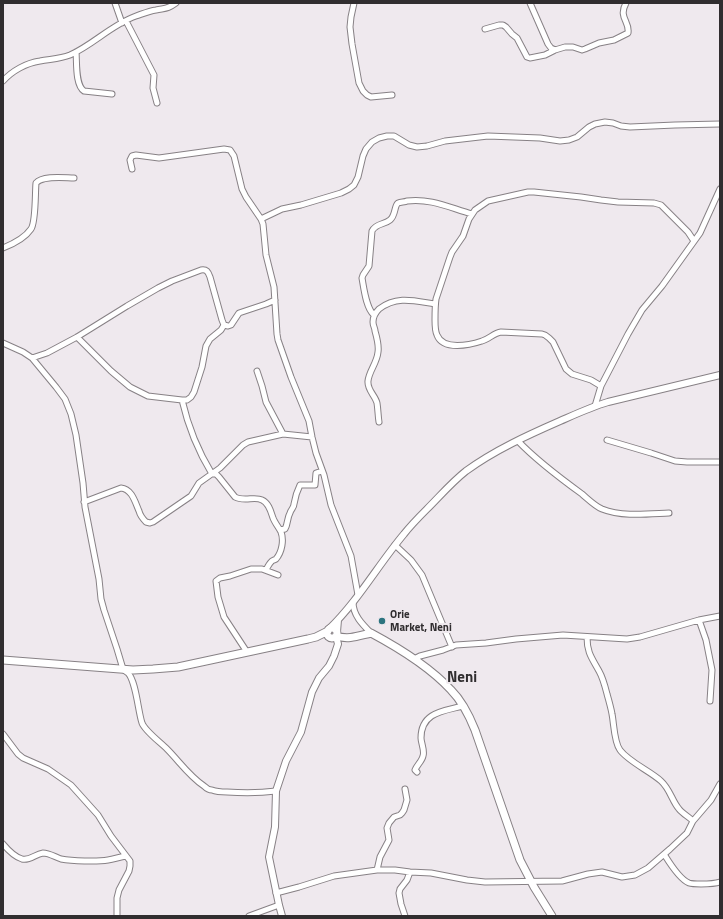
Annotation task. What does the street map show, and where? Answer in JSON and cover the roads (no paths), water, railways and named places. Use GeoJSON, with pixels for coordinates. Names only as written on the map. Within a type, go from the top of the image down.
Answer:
{"type":"FeatureCollection","features":[{"type":"Feature","properties":{"kind":"main road"},"geometry":{"type":"LineString","coordinates":[[3,660],[123,669],[153,669],[178,667],[332,634],[345,639],[370,633],[430,670],[452,690],[463,706],[469,716],[480,744],[520,860],[531,882],[552,916]]}},
{"type":"Feature","properties":{"kind":"street"},"geometry":{"type":"LineString","coordinates":[[115,3],[152,71],[154,79],[153,88],[157,103]]}},
{"type":"Feature","properties":{"kind":"street"},"geometry":{"type":"LineString","coordinates":[[3,81],[14,72],[27,65],[39,61],[52,60],[76,52],[135,16],[168,8],[176,3]]}},
{"type":"Feature","properties":{"kind":"street"},"geometry":{"type":"LineString","coordinates":[[354,3],[350,17],[350,26],[359,82],[363,91],[371,97],[392,95]]}},
{"type":"Feature","properties":{"kind":"street"},"geometry":{"type":"LineString","coordinates":[[530,3],[548,44],[555,50]]}},
{"type":"Feature","properties":{"kind":"street"},"geometry":{"type":"LineString","coordinates":[[486,29],[503,25],[517,38],[527,57],[530,58],[545,55],[555,50],[565,48],[573,47],[582,50],[626,35],[629,31],[623,16],[623,8],[626,3]]}},
{"type":"Feature","properties":{"kind":"street"},"geometry":{"type":"LineString","coordinates":[[76,52],[77,76],[82,90],[112,94]]}},
{"type":"Feature","properties":{"kind":"street"},"geometry":{"type":"LineString","coordinates":[[261,219],[282,209],[341,194],[349,189],[354,185],[358,177],[366,149],[372,142],[387,136],[394,136],[409,145],[417,147],[488,136],[540,138],[560,141],[569,140],[577,137],[588,127],[605,122],[630,128],[720,124]]}},
{"type":"Feature","properties":{"kind":"street"},"geometry":{"type":"LineString","coordinates":[[132,169],[130,158],[136,155],[159,158],[224,149],[232,152],[242,190],[261,219],[264,231],[266,255],[274,287],[278,340],[309,421],[316,453],[331,505],[351,556],[358,595]]}},
{"type":"Feature","properties":{"kind":"street"},"geometry":{"type":"LineString","coordinates":[[3,248],[13,244],[28,234],[32,228],[36,182],[46,178],[74,178]]}},
{"type":"Feature","properties":{"kind":"street"},"geometry":{"type":"LineString","coordinates":[[595,406],[601,386],[628,334],[642,310],[662,286],[700,233],[720,189]]}},
{"type":"Feature","properties":{"kind":"street"},"geometry":{"type":"LineString","coordinates":[[601,386],[591,380],[572,374],[566,369],[553,342],[542,334],[502,332],[484,340],[456,346],[439,340],[435,330],[435,304],[452,252],[463,236],[472,214],[475,210],[488,201],[528,192],[550,193],[618,202],[654,203],[668,212],[688,232],[694,241]]}},
{"type":"Feature","properties":{"kind":"street"},"geometry":{"type":"LineString","coordinates":[[374,315],[368,307],[362,278],[362,275],[369,266],[371,235],[373,228],[391,219],[394,215],[396,205],[403,202],[432,202],[450,206],[472,214]]}},
{"type":"Feature","properties":{"kind":"street"},"geometry":{"type":"LineString","coordinates":[[32,358],[47,353],[77,337],[158,288],[201,270],[208,271],[224,325],[206,346],[202,367],[194,392],[187,400],[148,396],[130,387],[111,371],[77,337]]}},
{"type":"Feature","properties":{"kind":"street"},"geometry":{"type":"LineString","coordinates":[[224,325],[231,325],[239,313],[275,300]]}},
{"type":"Feature","properties":{"kind":"street"},"geometry":{"type":"LineString","coordinates":[[379,422],[377,403],[368,386],[369,378],[378,352],[373,321],[374,315],[382,307],[400,300],[435,304]]}},
{"type":"Feature","properties":{"kind":"street"},"geometry":{"type":"LineString","coordinates":[[3,343],[32,358],[61,393],[71,414],[79,454],[84,502],[102,604],[123,669],[128,672],[130,677],[143,726],[173,754],[194,778],[211,790],[241,793],[276,791]]}},
{"type":"Feature","properties":{"kind":"street"},"geometry":{"type":"LineString","coordinates":[[257,371],[266,402],[282,434]]}},
{"type":"Feature","properties":{"kind":"street"},"geometry":{"type":"LineString","coordinates":[[282,916],[269,857],[275,827],[276,791],[286,761],[301,732],[312,692],[319,678],[329,666],[334,656],[338,644],[337,640],[332,634],[338,620],[405,533],[452,484],[466,472],[482,460],[507,446],[595,406],[720,375]]}},
{"type":"Feature","properties":{"kind":"street"},"geometry":{"type":"LineString","coordinates":[[182,400],[199,450],[212,474],[216,474],[238,499],[259,499],[265,502],[280,530],[283,543],[276,559],[271,562],[266,570]]}},
{"type":"Feature","properties":{"kind":"street"},"geometry":{"type":"LineString","coordinates":[[84,502],[121,488],[125,489],[133,496],[140,515],[146,522],[150,523],[157,520],[191,496],[199,483],[220,468],[243,445],[248,442],[282,434],[312,437]]}},
{"type":"Feature","properties":{"kind":"street"},"geometry":{"type":"LineString","coordinates":[[607,440],[676,460],[720,462]]}},
{"type":"Feature","properties":{"kind":"street"},"geometry":{"type":"LineString","coordinates":[[518,441],[529,452],[600,509],[619,514],[669,513]]}},
{"type":"Feature","properties":{"kind":"street"},"geometry":{"type":"LineString","coordinates":[[280,530],[285,529],[287,525],[300,485],[315,485],[316,473],[322,471]]}},
{"type":"Feature","properties":{"kind":"street"},"geometry":{"type":"LineString","coordinates":[[395,546],[411,560],[422,575],[452,647]]}},
{"type":"Feature","properties":{"kind":"street"},"geometry":{"type":"LineString","coordinates":[[247,652],[224,617],[218,597],[216,581],[218,578],[230,576],[251,569],[266,570],[278,575]]}},
{"type":"Feature","properties":{"kind":"street"},"geometry":{"type":"LineString","coordinates":[[353,602],[354,612],[360,622],[370,633]]}},
{"type":"Feature","properties":{"kind":"street"},"geometry":{"type":"LineString","coordinates":[[414,659],[456,645],[563,635],[627,639],[720,616]]}},
{"type":"Feature","properties":{"kind":"street"},"geometry":{"type":"LineString","coordinates":[[699,620],[706,640],[712,670],[710,701]]}},
{"type":"Feature","properties":{"kind":"street"},"geometry":{"type":"LineString","coordinates":[[587,637],[589,653],[606,688],[612,712],[616,740],[620,750],[663,782],[679,810],[693,821]]}},
{"type":"Feature","properties":{"kind":"street"},"geometry":{"type":"LineString","coordinates":[[417,772],[416,770],[423,757],[421,738],[423,725],[426,720],[436,713],[463,706]]}},
{"type":"Feature","properties":{"kind":"street"},"geometry":{"type":"LineString","coordinates":[[3,734],[18,754],[23,758],[48,769],[71,785],[98,815],[111,836],[130,861],[129,871],[119,890],[117,898],[117,916]]}},
{"type":"Feature","properties":{"kind":"street"},"geometry":{"type":"LineString","coordinates":[[276,893],[334,876],[377,870],[431,873],[485,882],[562,881],[602,872],[622,877],[635,875],[648,868],[687,833],[693,821],[711,800],[720,784]]}},
{"type":"Feature","properties":{"kind":"street"},"geometry":{"type":"LineString","coordinates":[[377,870],[380,857],[389,840],[387,828],[389,823],[394,817],[400,816],[404,810],[406,800],[405,789]]}},
{"type":"Feature","properties":{"kind":"street"},"geometry":{"type":"LineString","coordinates":[[3,844],[10,852],[25,860],[43,854],[60,858],[93,860],[107,860],[126,856]]}},
{"type":"Feature","properties":{"kind":"street"},"geometry":{"type":"LineString","coordinates":[[664,854],[681,877],[687,882],[692,884],[714,884],[720,882]]}},
{"type":"Feature","properties":{"kind":"street"},"geometry":{"type":"LineString","coordinates":[[405,916],[399,893],[410,872]]}},
{"type":"Feature","properties":{"kind":"street"},"geometry":{"type":"LineString","coordinates":[[248,916],[279,905]]}},
{"type":"Feature","properties":{"kind":"place","name":"Orie Market, Neni"},"geometry":{"type":"Point","coordinates":[382,621]}},
{"type":"Feature","properties":{"kind":"district","name":"Neni"},"geometry":{"type":"Point","coordinates":[462,678]}}]}
